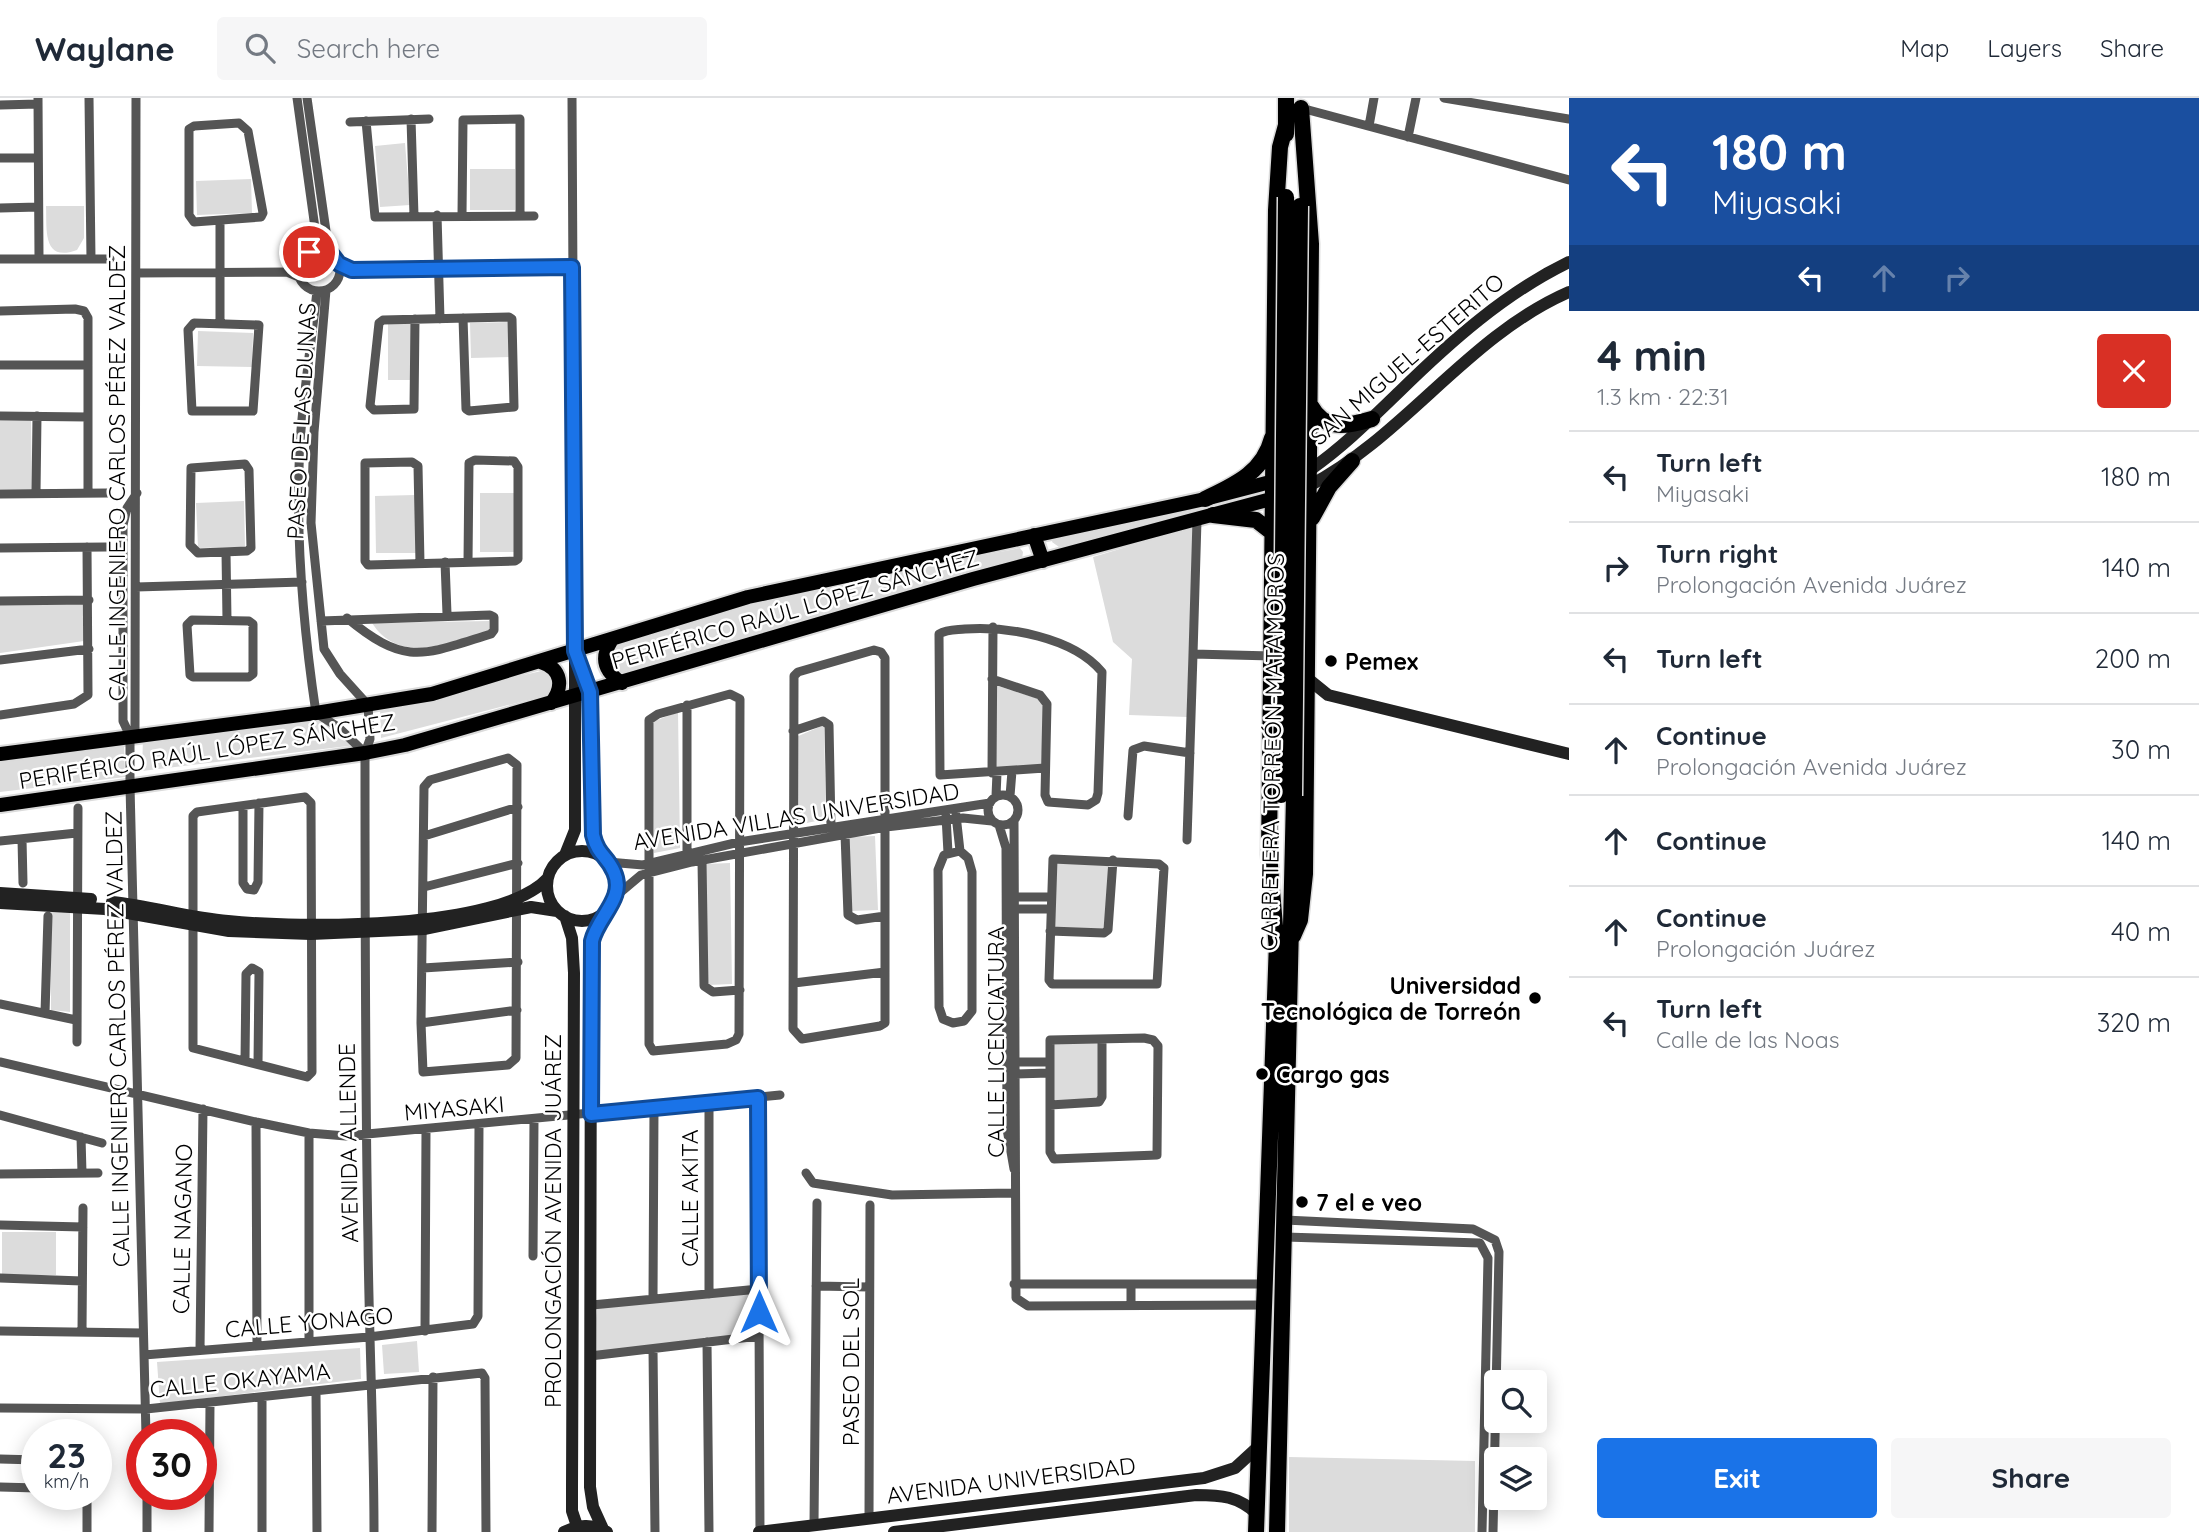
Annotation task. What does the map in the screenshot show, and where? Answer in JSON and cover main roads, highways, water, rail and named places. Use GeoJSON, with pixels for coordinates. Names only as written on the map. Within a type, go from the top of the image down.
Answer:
{"type":"FeatureCollection","features":[{"type":"Feature","properties":{"kind":"highway"},"geometry":{"type":"LineString","coordinates":[[1286,98],[1293,201]]}},
{"type":"Feature","properties":{"kind":"highway"},"geometry":{"type":"LineString","coordinates":[[1293,936],[1304,896],[1311,406],[1311,244],[1301,103]]}},
{"type":"Feature","properties":{"kind":"highway","name":"CARRETERA TORREÓN-MATAMOROS"},"geometry":{"type":"LineString","coordinates":[[1277,1532],[1293,936],[1287,796],[1293,201],[1301,103]]}},
{"type":"Feature","properties":{"kind":"highway"},"geometry":{"type":"LineString","coordinates":[[1277,950],[1269,854],[1276,210],[1280,147],[1286,125]]}},
{"type":"Feature","properties":{"kind":"highway"},"geometry":{"type":"LineString","coordinates":[[1275,425],[1288,431],[1300,427],[1308,418],[1311,406]]}},
{"type":"Feature","properties":{"kind":"highway"},"geometry":{"type":"LineString","coordinates":[[1311,406],[1316,416],[1330,425],[1352,425],[1372,419]]}},
{"type":"Feature","properties":{"kind":"highway"},"geometry":{"type":"LineString","coordinates":[[1205,499],[1245,479],[1257,468],[1270,446],[1275,425]]}},
{"type":"Feature","properties":{"kind":"highway"},"geometry":{"type":"LineString","coordinates":[[1309,527],[1329,487],[1352,461]]}},
{"type":"Feature","properties":{"kind":"highway"},"geometry":{"type":"LineString","coordinates":[[1213,515],[1250,518],[1261,522],[1274,534]]}},
{"type":"Feature","properties":{"kind":"highway"},"geometry":{"type":"LineString","coordinates":[[1274,534],[1290,522],[1300,522],[1309,527]]}},
{"type":"Feature","properties":{"kind":"highway"},"geometry":{"type":"LineString","coordinates":[[1256,1532],[1277,950],[1287,796]]}},
{"type":"Feature","properties":{"kind":"main road","name":"PERIFÉRICO RAÚL LÓPEZ SÁNCHEZ"},"geometry":{"type":"LineString","coordinates":[[0,805],[365,753],[574,697],[1042,561],[1197,520],[1310,478]]}},
{"type":"Feature","properties":{"kind":"main road","name":"PERIFÉRICO RAÚL LÓPEZ SÁNCHEZ"},"geometry":{"type":"LineString","coordinates":[[0,754],[432,694],[748,597],[1205,499],[1274,490]]}},
{"type":"Feature","properties":{"kind":"main road"},"geometry":{"type":"LineString","coordinates":[[1034,535],[1042,561]]}},
{"type":"Feature","properties":{"kind":"main road"},"geometry":{"type":"LineString","coordinates":[[611,640],[604,656],[605,664],[622,683]]}},
{"type":"Feature","properties":{"kind":"main road"},"geometry":{"type":"LineString","coordinates":[[541,662],[553,667],[560,679],[559,692],[551,703]]}},
{"type":"Feature","properties":{"kind":"place","name":"Pemex"},"geometry":{"type":"Point","coordinates":[1331,661]}},
{"type":"Feature","properties":{"kind":"place","name":"Universidad Tecnológica de Torreón"},"geometry":{"type":"Point","coordinates":[1535,998]}},
{"type":"Feature","properties":{"kind":"place","name":"Cargo gas"},"geometry":{"type":"Point","coordinates":[1262,1074]}},
{"type":"Feature","properties":{"kind":"place","name":"7 el e veo"},"geometry":{"type":"Point","coordinates":[1302,1202]}}]}
